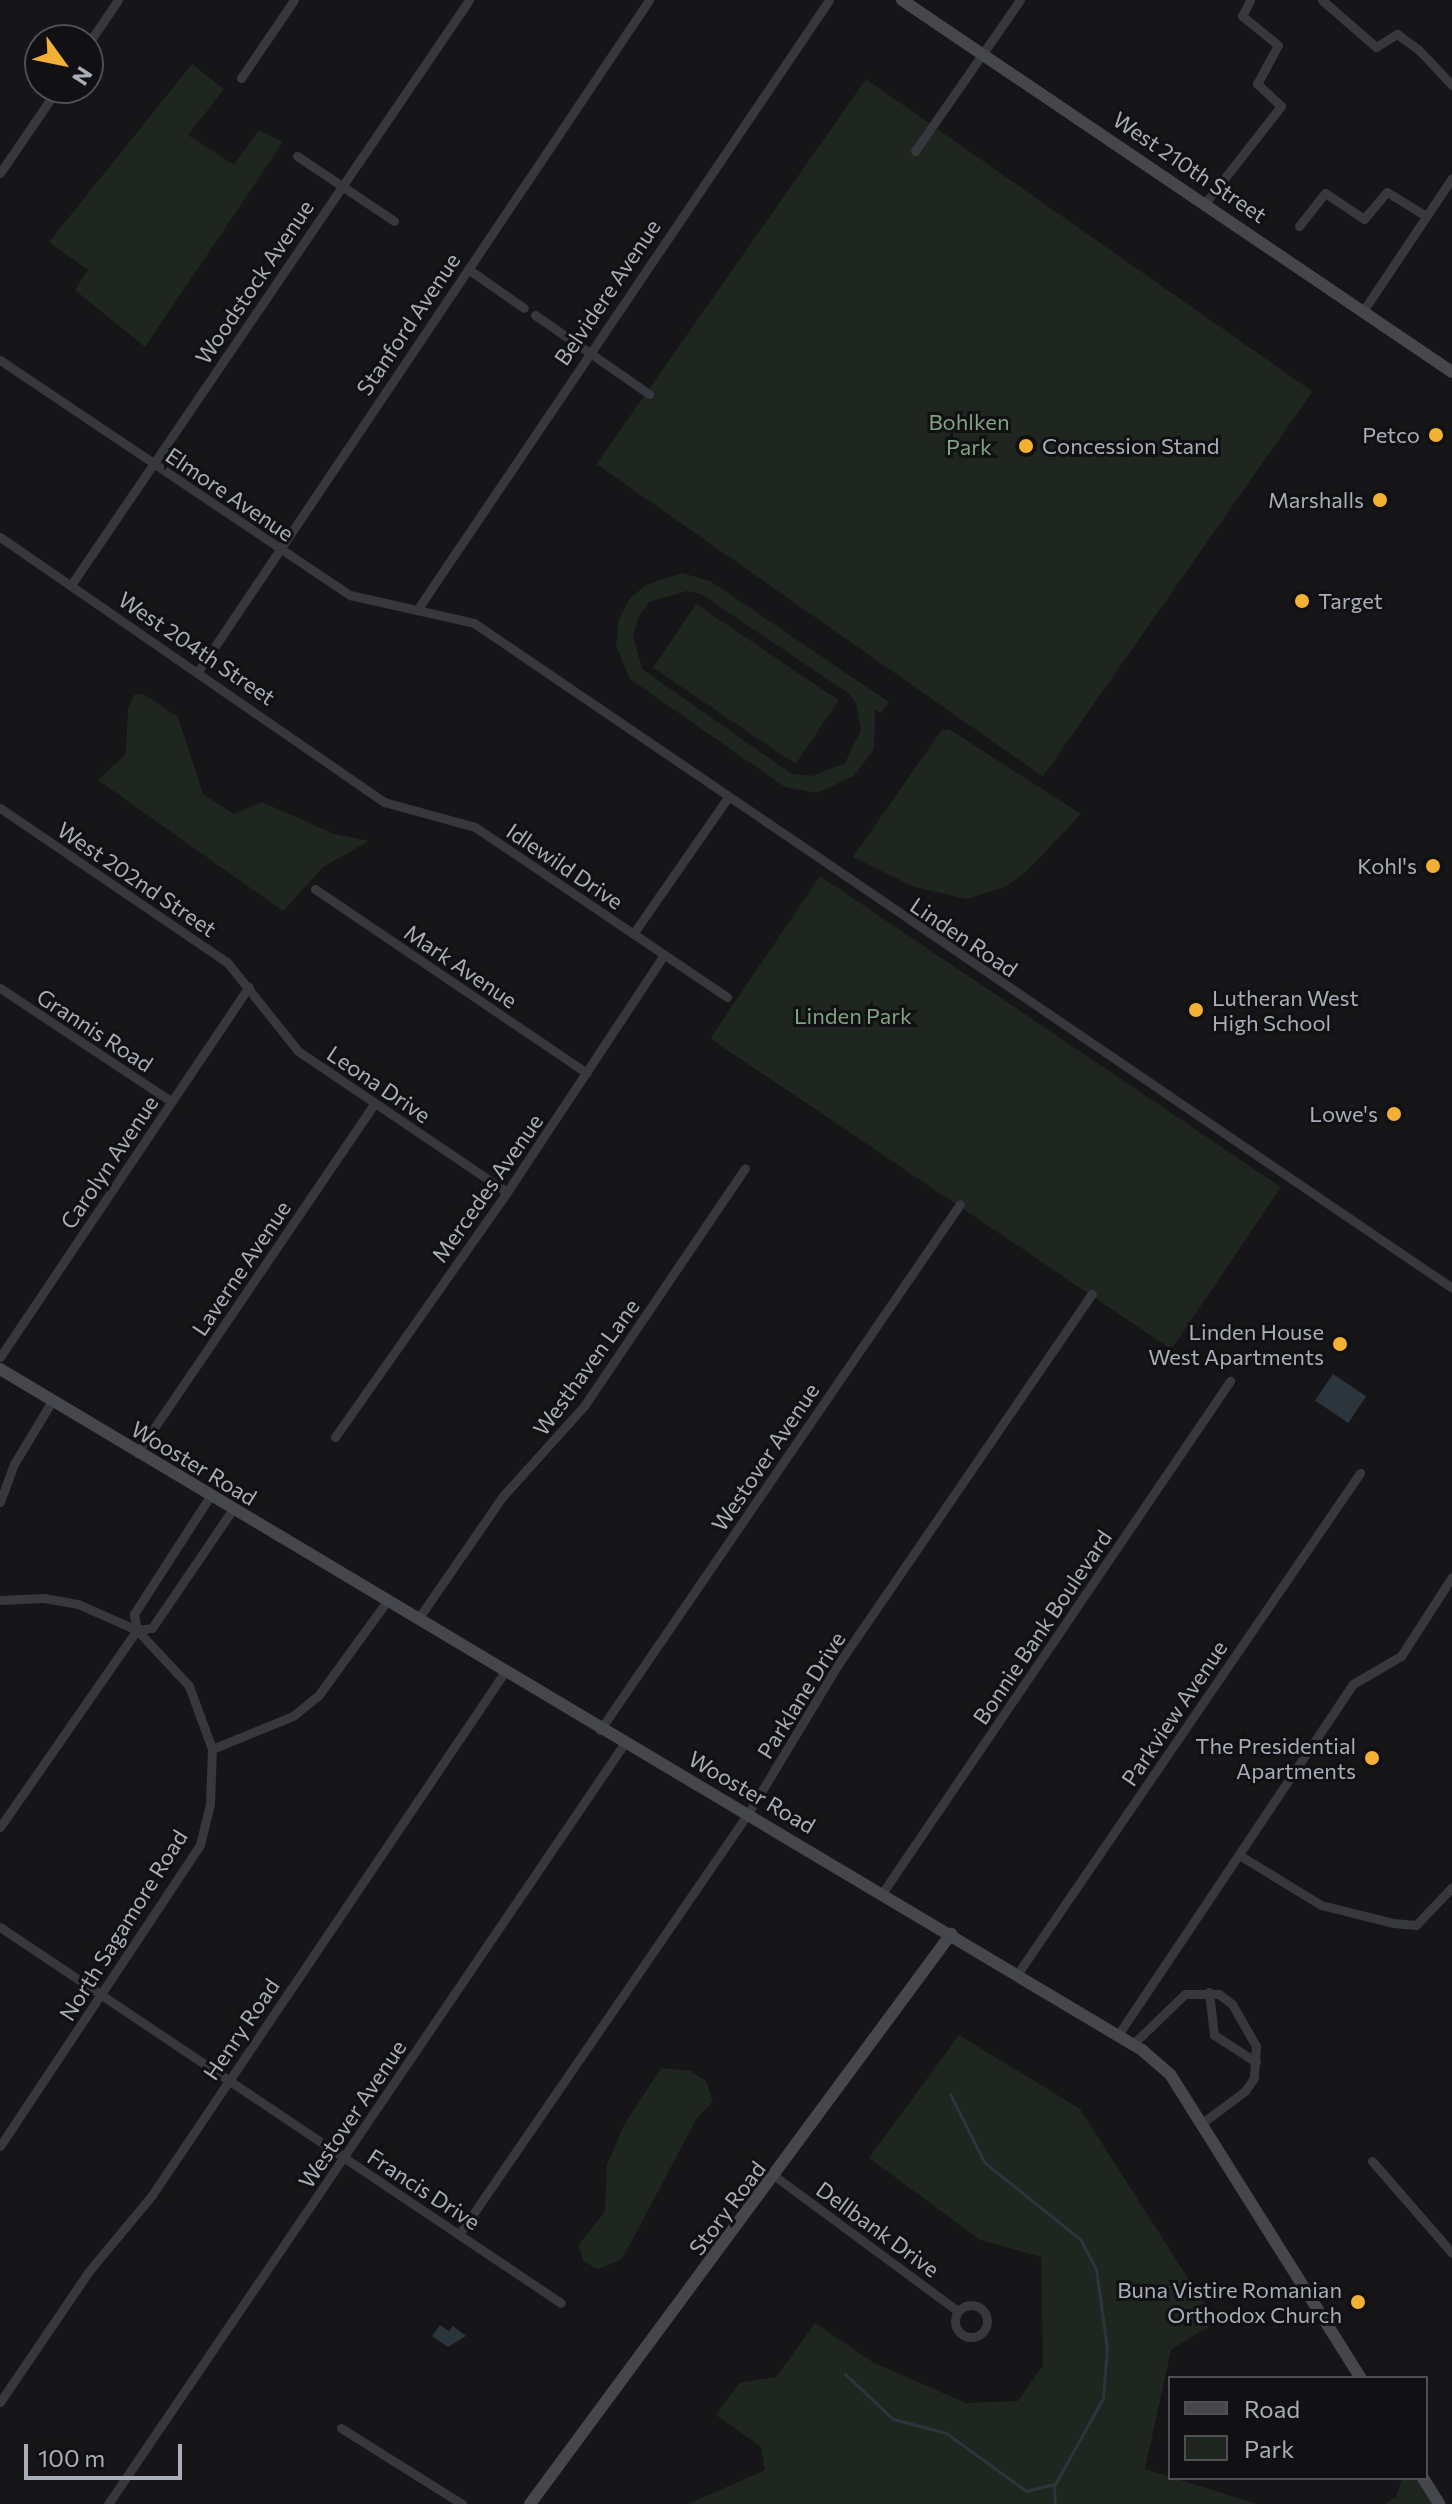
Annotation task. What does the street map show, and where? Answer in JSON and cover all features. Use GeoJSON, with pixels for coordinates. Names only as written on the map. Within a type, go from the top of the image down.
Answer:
{"type":"FeatureCollection","features":[{"type":"Feature","properties":{"kind":"main road","name":"West 210th Street"},"geometry":{"type":"LineString","coordinates":[[902,0],[1206,202],[1452,372]]}},
{"type":"Feature","properties":{"kind":"main road","name":"Wooster Road"},"geometry":{"type":"LineString","coordinates":[[0,1369],[506,1670],[600,1730],[749,1812],[1133,2044],[1170,2074],[1360,2376]]}},
{"type":"Feature","properties":{"kind":"main road","name":"Story Road"},"geometry":{"type":"LineString","coordinates":[[530,2504],[776,2177],[951,1934]]}},
{"type":"Feature","properties":{"kind":"main road"},"geometry":{"type":"LineString","coordinates":[[1424,2480],[1439,2504]]}},
{"type":"Feature","properties":{"kind":"street"},"geometry":{"type":"LineString","coordinates":[[102,24],[118,0]]}},
{"type":"Feature","properties":{"kind":"street"},"geometry":{"type":"LineString","coordinates":[[241,78],[294,0]]}},
{"type":"Feature","properties":{"kind":"street","name":"Woodstock Avenue"},"geometry":{"type":"LineString","coordinates":[[71,585],[469,0]]}},
{"type":"Feature","properties":{"kind":"street","name":"Stanford Avenue"},"geometry":{"type":"LineString","coordinates":[[199,670],[277,548],[649,0]]}},
{"type":"Feature","properties":{"kind":"street","name":"Belvidere Avenue"},"geometry":{"type":"LineString","coordinates":[[419,607],[588,352],[829,0]]}},
{"type":"Feature","properties":{"kind":"street"},"geometry":{"type":"LineString","coordinates":[[915,151],[1020,0]]}},
{"type":"Feature","properties":{"kind":"street"},"geometry":{"type":"LineString","coordinates":[[1206,202],[1281,106],[1257,84],[1278,45],[1242,16],[1250,0]]}},
{"type":"Feature","properties":{"kind":"street"},"geometry":{"type":"LineString","coordinates":[[1322,0],[1376,47],[1397,34],[1418,49],[1452,85]]}},
{"type":"Feature","properties":{"kind":"street"},"geometry":{"type":"LineString","coordinates":[[0,173],[47,104]]}},
{"type":"Feature","properties":{"kind":"street"},"geometry":{"type":"LineString","coordinates":[[297,156],[394,221]]}},
{"type":"Feature","properties":{"kind":"street"},"geometry":{"type":"LineString","coordinates":[[1363,311],[1452,179]]}},
{"type":"Feature","properties":{"kind":"street"},"geometry":{"type":"LineString","coordinates":[[1299,226],[1325,193],[1364,219],[1387,192],[1426,216]]}},
{"type":"Feature","properties":{"kind":"street"},"geometry":{"type":"LineString","coordinates":[[468,269],[524,308]]}},
{"type":"Feature","properties":{"kind":"street"},"geometry":{"type":"LineString","coordinates":[[535,315],[649,394]]}},
{"type":"Feature","properties":{"kind":"street","name":"Elmore Avenue"},"geometry":{"type":"LineString","coordinates":[[0,360],[350,595],[389,606],[419,607],[455,617]]}},
{"type":"Feature","properties":{"kind":"street","name":"West 204th Street"},"geometry":{"type":"LineString","coordinates":[[0,537],[199,670],[371,791]]}},
{"type":"Feature","properties":{"kind":"street","name":"Linden Road"},"geometry":{"type":"LineString","coordinates":[[455,617],[474,623],[727,799],[1452,1288]]}},
{"type":"Feature","properties":{"kind":"street","name":"Idlewild Drive"},"geometry":{"type":"LineString","coordinates":[[371,791],[415,813],[475,827],[727,997]]}},
{"type":"Feature","properties":{"kind":"street"},"geometry":{"type":"LineString","coordinates":[[633,934],[727,799]]}},
{"type":"Feature","properties":{"kind":"street","name":"West 202nd Street"},"geometry":{"type":"LineString","coordinates":[[0,808],[227,962],[249,987]]}},
{"type":"Feature","properties":{"kind":"street","name":"Mark Avenue"},"geometry":{"type":"LineString","coordinates":[[315,889],[587,1073]]}},
{"type":"Feature","properties":{"kind":"street","name":"Mercedes Avenue"},"geometry":{"type":"LineString","coordinates":[[335,1437],[507,1192],[663,956]]}},
{"type":"Feature","properties":{"kind":"street","name":"Carolyn Avenue"},"geometry":{"type":"LineString","coordinates":[[0,1357],[249,987]]}},
{"type":"Feature","properties":{"kind":"street","name":"Leona Drive"},"geometry":{"type":"LineString","coordinates":[[249,987],[298,1051],[507,1192]]}},
{"type":"Feature","properties":{"kind":"street","name":"Grannis Road"},"geometry":{"type":"LineString","coordinates":[[0,988],[171,1101]]}},
{"type":"Feature","properties":{"kind":"street","name":"Laverne Avenue"},"geometry":{"type":"LineString","coordinates":[[137,1453],[375,1103]]}},
{"type":"Feature","properties":{"kind":"street","name":"Westhaven Lane"},"geometry":{"type":"LineString","coordinates":[[418,1619],[503,1496],[584,1406],[745,1168]]}},
{"type":"Feature","properties":{"kind":"street","name":"Westover Avenue"},"geometry":{"type":"LineString","coordinates":[[600,1730],[960,1204]]}},
{"type":"Feature","properties":{"kind":"street","name":"Parklane Drive"},"geometry":{"type":"LineString","coordinates":[[460,2233],[749,1812],[837,1666],[1092,1294]]}},
{"type":"Feature","properties":{"kind":"street","name":"Bonnie Bank Boulevard"},"geometry":{"type":"LineString","coordinates":[[883,1892],[1230,1381]]}},
{"type":"Feature","properties":{"kind":"street"},"geometry":{"type":"LineString","coordinates":[[0,1502],[14,1464],[52,1401]]}},
{"type":"Feature","properties":{"kind":"street","name":"Parkview Avenue"},"geometry":{"type":"LineString","coordinates":[[1018,1973],[1360,1473]]}},
{"type":"Feature","properties":{"kind":"street"},"geometry":{"type":"LineString","coordinates":[[0,1827],[137,1630],[134,1614],[210,1496]]}},
{"type":"Feature","properties":{"kind":"street"},"geometry":{"type":"LineString","coordinates":[[0,1600],[44,1598],[78,1604],[137,1630],[152,1628],[233,1509]]}},
{"type":"Feature","properties":{"kind":"street"},"geometry":{"type":"LineString","coordinates":[[1118,2035],[1353,1684],[1401,1656],[1452,1577]]}},
{"type":"Feature","properties":{"kind":"street"},"geometry":{"type":"LineString","coordinates":[[212,1749],[293,1716],[318,1696],[387,1601]]}},
{"type":"Feature","properties":{"kind":"street","name":"North Sagamore Road"},"geometry":{"type":"LineString","coordinates":[[0,2146],[200,1845],[210,1804],[212,1749],[189,1686],[137,1630]]}},
{"type":"Feature","properties":{"kind":"street","name":"Henry Road"},"geometry":{"type":"LineString","coordinates":[[0,2402],[89,2271],[152,2195],[506,1670]]}},
{"type":"Feature","properties":{"kind":"street","name":"Westover Avenue"},"geometry":{"type":"LineString","coordinates":[[108,2504],[624,1744]]}},
{"type":"Feature","properties":{"kind":"street"},"geometry":{"type":"LineString","coordinates":[[1239,1855],[1321,1905],[1393,1923],[1416,1925],[1452,1887]]}},
{"type":"Feature","properties":{"kind":"street","name":"Francis Drive"},"geometry":{"type":"LineString","coordinates":[[0,1927],[561,2303]]}},
{"type":"Feature","properties":{"kind":"street"},"geometry":{"type":"LineString","coordinates":[[1209,1992],[1214,2035],[1256,2062]]}},
{"type":"Feature","properties":{"kind":"street"},"geometry":{"type":"LineString","coordinates":[[1133,2044],[1185,1994],[1219,1994],[1244,2018],[1256,2062],[1245,2091],[1202,2123]]}},
{"type":"Feature","properties":{"kind":"street"},"geometry":{"type":"LineString","coordinates":[[1372,2161],[1452,2253]]}},
{"type":"Feature","properties":{"kind":"street","name":"Dellbank Drive"},"geometry":{"type":"LineString","coordinates":[[776,2177],[958,2311]]}},
{"type":"Feature","properties":{"kind":"street"},"geometry":{"type":"LineString","coordinates":[[341,2428],[462,2504]]}},
{"type":"Feature","properties":{"kind":"green space"},"geometry":{"type":"Polygon","coordinates":[[[192,64],[224,89],[188,135],[234,165],[259,130],[283,142],[145,347],[75,290],[88,270],[49,242],[192,64]]]}},
{"type":"Feature","properties":{"kind":"green space","name":"Bohlken Park"},"geometry":{"type":"Polygon","coordinates":[[[866,79],[1312,392],[1043,777],[596,464],[866,79]]]}},
{"type":"Feature","properties":{"kind":"green space"},"geometry":{"type":"Polygon","coordinates":[[[682,573],[710,581],[889,702],[881,713],[875,710],[874,749],[854,776],[817,793],[785,787],[630,679],[616,646],[619,619],[630,598],[646,585],[682,573]],[[687,591],[649,602],[639,616],[633,636],[642,669],[792,774],[812,776],[845,763],[861,730],[856,703],[848,693],[701,594],[687,591]]]}},
{"type":"Feature","properties":{"kind":"green space"},"geometry":{"type":"Polygon","coordinates":[[[696,604],[839,700],[796,764],[653,668],[696,604]]]}},
{"type":"Feature","properties":{"kind":"green space"},"geometry":{"type":"Polygon","coordinates":[[[135,694],[145,695],[178,717],[203,794],[234,814],[262,802],[334,834],[369,841],[323,867],[283,911],[98,780],[126,754],[128,708],[135,694]]]}},
{"type":"Feature","properties":{"kind":"green space"},"geometry":{"type":"Polygon","coordinates":[[[949,729],[1081,814],[1025,873],[1005,887],[967,899],[914,887],[853,857],[941,731],[949,729]]]}},
{"type":"Feature","properties":{"kind":"green space","name":"Linden Park"},"geometry":{"type":"Polygon","coordinates":[[[820,876],[1281,1187],[1171,1349],[710,1038],[820,876]]]}},
{"type":"Feature","properties":{"kind":"green space"},"geometry":{"type":"Polygon","coordinates":[[[959,2035],[1080,2109],[1216,2322],[1171,2350],[1145,2469],[1168,2476],[1168,2480],[1180,2480],[1257,2504],[688,2504],[765,2470],[761,2447],[716,2415],[739,2383],[776,2377],[815,2323],[874,2363],[966,2403],[1018,2401],[1043,2365],[1041,2257],[980,2240],[869,2158],[959,2035]]]}},
{"type":"Feature","properties":{"kind":"green space"},"geometry":{"type":"Polygon","coordinates":[[[661,2068],[691,2071],[706,2081],[713,2101],[697,2118],[622,2259],[598,2269],[583,2261],[579,2245],[605,2211],[607,2165],[624,2125],[661,2068]]]}},
{"type":"Feature","properties":{"kind":"green space"},"geometry":{"type":"Polygon","coordinates":[[[1401,2480],[1421,2480],[1436,2504],[1385,2504],[1396,2497],[1401,2480]]]}},
{"type":"Feature","properties":{"kind":"shaded area"},"geometry":{"type":"Polygon","coordinates":[[[1333,1374],[1366,1396],[1348,1423],[1315,1401],[1333,1374]]]}},
{"type":"Feature","properties":{"kind":"shaded area"},"geometry":{"type":"Polygon","coordinates":[[[440,2325],[449,2331],[453,2326],[466,2336],[448,2347],[432,2336],[440,2325]]]}},
{"type":"Feature","properties":{"kind":"waterway"},"geometry":{"type":"LineString","coordinates":[[950,2094],[984,2162],[1081,2240],[1096,2269],[1107,2348],[1103,2398],[1054,2486],[1055,2504]]}},
{"type":"Feature","properties":{"kind":"waterway"},"geometry":{"type":"LineString","coordinates":[[845,2374],[893,2419],[946,2433],[1026,2491],[1054,2484]]}},
{"type":"Feature","properties":{"kind":"place","name":"Petco"},"geometry":{"type":"Point","coordinates":[1436,435]}},
{"type":"Feature","properties":{"kind":"place","name":"Concession Stand"},"geometry":{"type":"Point","coordinates":[1026,446]}},
{"type":"Feature","properties":{"kind":"place","name":"Marshalls"},"geometry":{"type":"Point","coordinates":[1380,500]}},
{"type":"Feature","properties":{"kind":"place","name":"Target"},"geometry":{"type":"Point","coordinates":[1302,601]}},
{"type":"Feature","properties":{"kind":"place","name":"Kohl's"},"geometry":{"type":"Point","coordinates":[1433,866]}},
{"type":"Feature","properties":{"kind":"place","name":"Lutheran West High School"},"geometry":{"type":"Point","coordinates":[1196,1010]}},
{"type":"Feature","properties":{"kind":"place","name":"Lowe's"},"geometry":{"type":"Point","coordinates":[1394,1114]}},
{"type":"Feature","properties":{"kind":"place","name":"Linden House West Apartments"},"geometry":{"type":"Point","coordinates":[1340,1344]}},
{"type":"Feature","properties":{"kind":"place","name":"The Presidential Apartments"},"geometry":{"type":"Point","coordinates":[1372,1758]}},
{"type":"Feature","properties":{"kind":"place","name":"Buna Vistire Romanian Orthodox Church"},"geometry":{"type":"Point","coordinates":[1358,2302]}}]}
